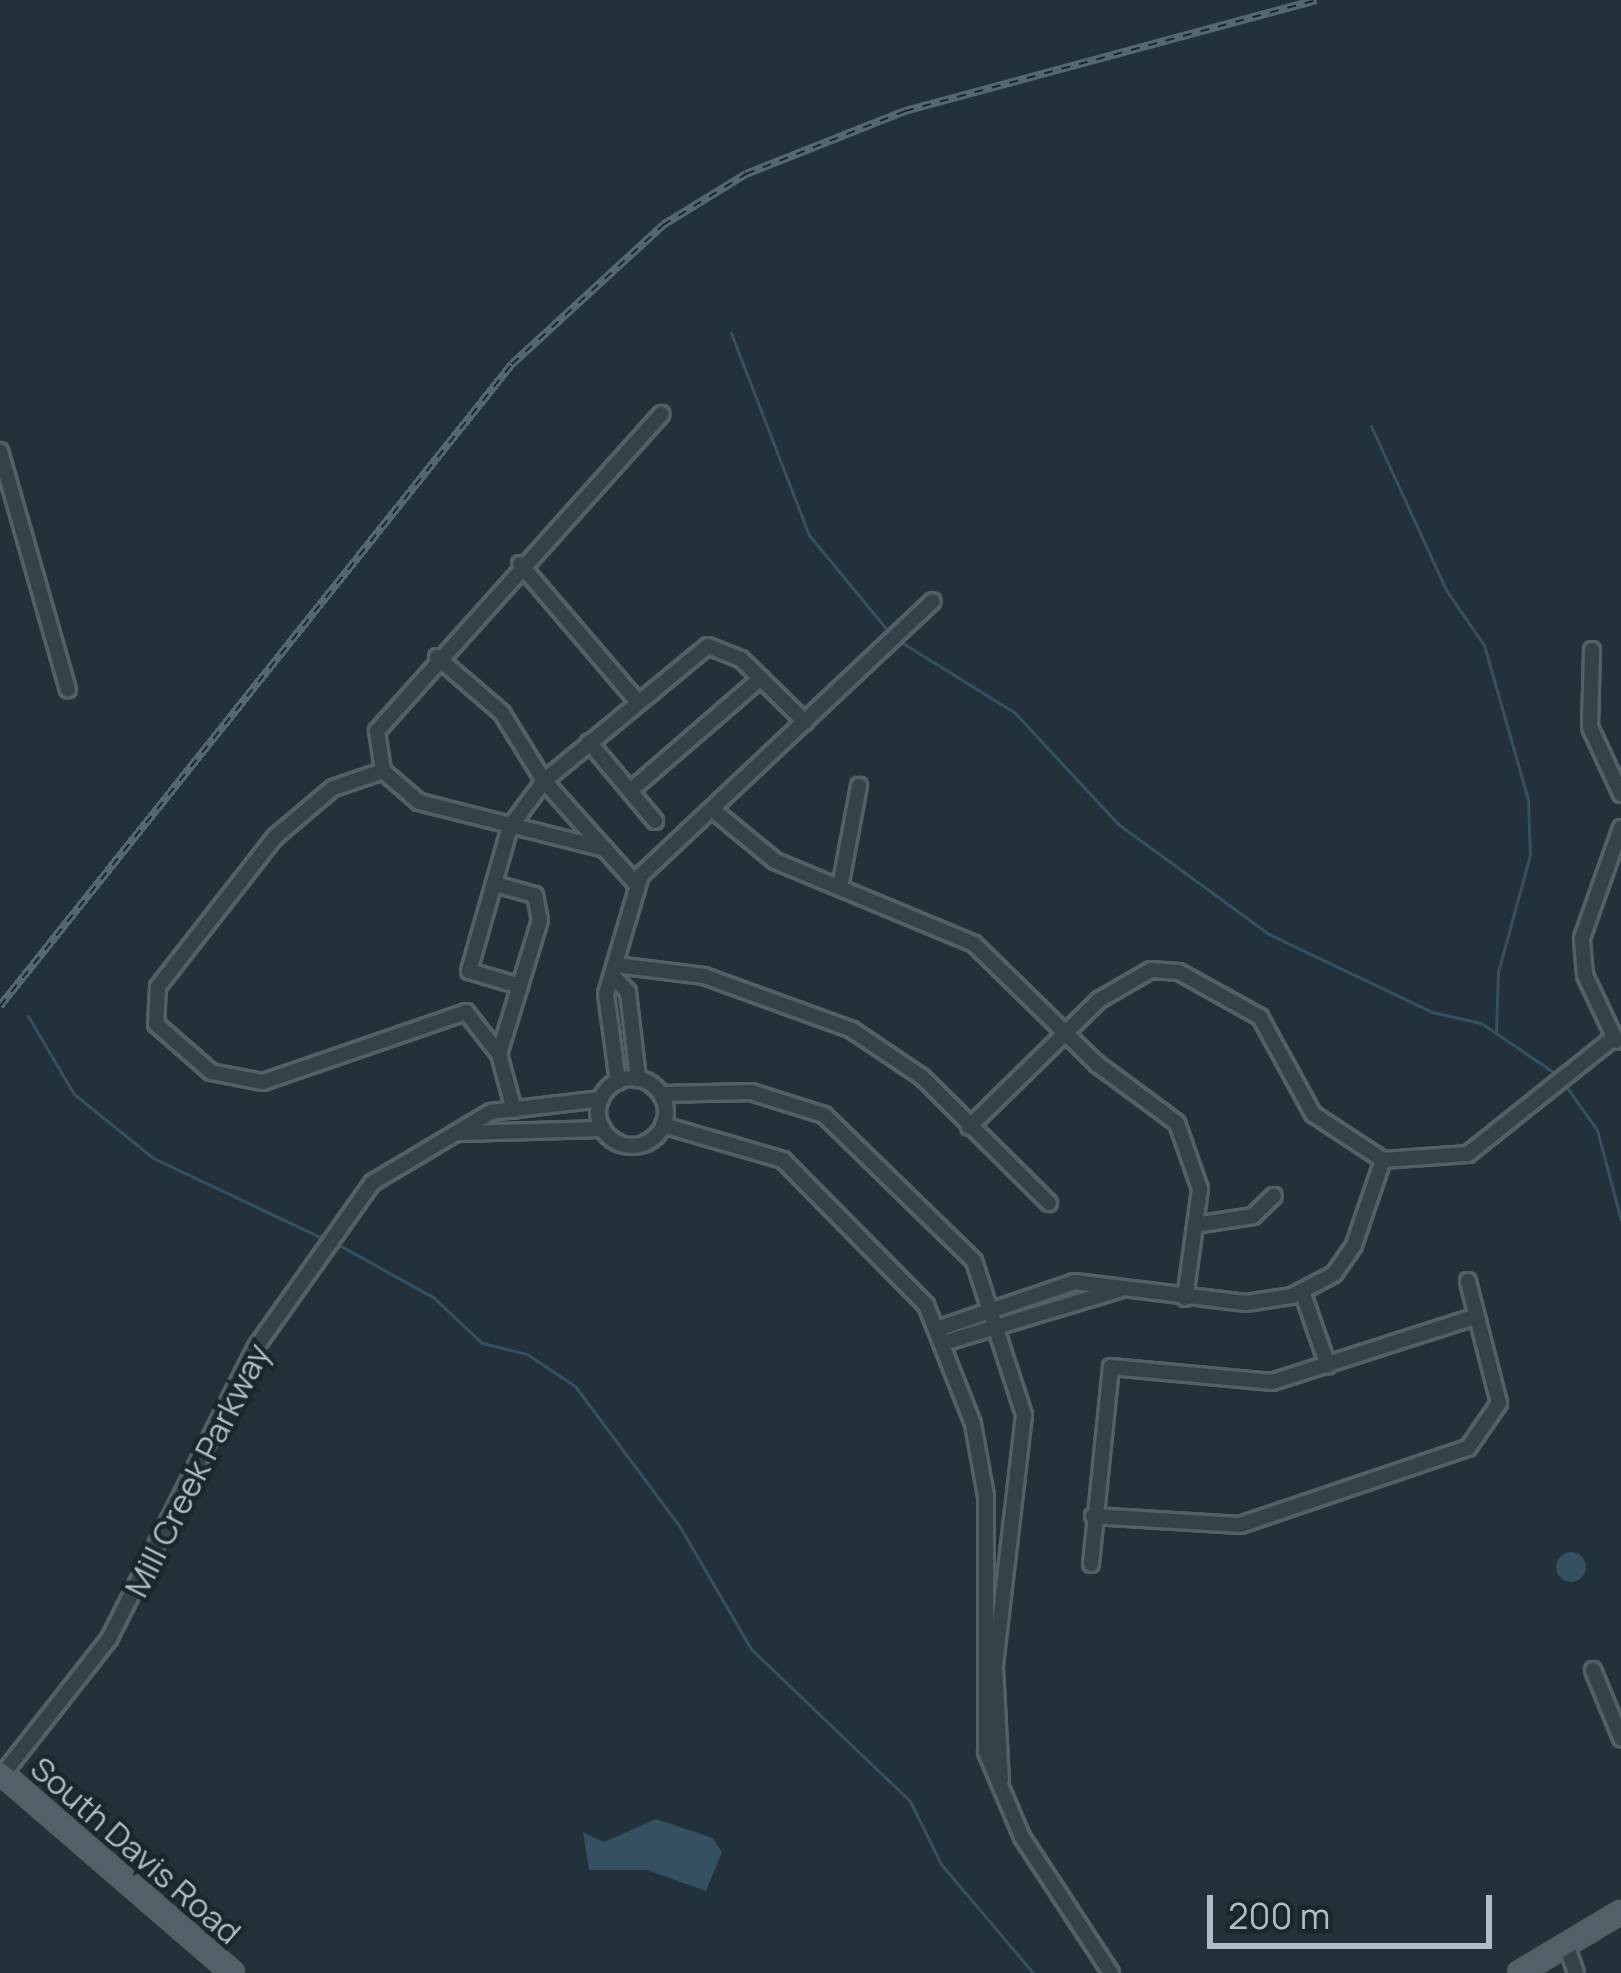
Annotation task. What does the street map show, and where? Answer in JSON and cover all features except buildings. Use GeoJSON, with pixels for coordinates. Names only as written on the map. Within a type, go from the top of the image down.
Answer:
{"type":"FeatureCollection","features":[{"type":"Feature","properties":{"kind":"main road","name":"South Davis Road"},"geometry":{"type":"LineString","coordinates":[[1,1773],[233,1973]]}},
{"type":"Feature","properties":{"kind":"main road"},"geometry":{"type":"LineString","coordinates":[[1519,1973],[1621,1912]]}},
{"type":"Feature","properties":{"kind":"street"},"geometry":{"type":"LineString","coordinates":[[382,771],[383,712],[661,415]]}},
{"type":"Feature","properties":{"kind":"street"},"geometry":{"type":"LineString","coordinates":[[0,451],[68,689]]}},
{"type":"Feature","properties":{"kind":"street"},"geometry":{"type":"LineString","coordinates":[[520,563],[636,700]]}},
{"type":"Feature","properties":{"kind":"street"},"geometry":{"type":"LineString","coordinates":[[617,1082],[606,994],[616,972],[636,884],[933,601]]}},
{"type":"Feature","properties":{"kind":"street"},"geometry":{"type":"LineString","coordinates":[[520,986],[470,970],[510,827],[544,781],[636,700],[708,646],[724,646],[806,722]]}},
{"type":"Feature","properties":{"kind":"street"},"geometry":{"type":"LineString","coordinates":[[1592,650],[1590,727],[1621,794]]}},
{"type":"Feature","properties":{"kind":"street"},"geometry":{"type":"LineString","coordinates":[[436,657],[502,713],[544,781],[636,884]]}},
{"type":"Feature","properties":{"kind":"street"},"geometry":{"type":"LineString","coordinates":[[630,791],[761,678]]}},
{"type":"Feature","properties":{"kind":"street"},"geometry":{"type":"LineString","coordinates":[[589,742],[655,821]]}},
{"type":"Feature","properties":{"kind":"street"},"geometry":{"type":"LineString","coordinates":[[382,771],[419,802],[604,849]]}},
{"type":"Feature","properties":{"kind":"street"},"geometry":{"type":"LineString","coordinates":[[382,771],[323,794],[275,837],[158,988],[155,1024],[187,1056],[242,1082],[454,1011],[499,1054],[514,1110]]}},
{"type":"Feature","properties":{"kind":"street"},"geometry":{"type":"LineString","coordinates":[[841,882],[859,786]]}},
{"type":"Feature","properties":{"kind":"street"},"geometry":{"type":"LineString","coordinates":[[713,809],[775,861],[841,882],[974,944],[1066,1033],[1177,1124],[1201,1224],[1185,1298]]}},
{"type":"Feature","properties":{"kind":"street"},"geometry":{"type":"LineString","coordinates":[[969,1127],[1126,977],[1179,972],[1260,1017],[1313,1114],[1383,1160],[1468,1154],[1505,1134],[1617,1041],[1582,938],[1621,828]]}},
{"type":"Feature","properties":{"kind":"street"},"geometry":{"type":"LineString","coordinates":[[495,884],[539,906],[499,1054]]}},
{"type":"Feature","properties":{"kind":"street"},"geometry":{"type":"LineString","coordinates":[[616,972],[628,992],[638,1079]]}},
{"type":"Feature","properties":{"kind":"street"},"geometry":{"type":"LineString","coordinates":[[616,972],[704,976],[853,1030],[922,1077],[1049,1203]]}},
{"type":"Feature","properties":{"kind":"street"},"geometry":{"type":"LineString","coordinates":[[603,1129],[601,1099],[617,1082],[638,1079],[661,1094],[751,1092],[824,1115],[947,1228],[998,1314],[1024,1441],[995,1667],[1001,1786]]}},
{"type":"Feature","properties":{"kind":"street"},"geometry":{"type":"LineString","coordinates":[[661,1094],[663,1125]]}},
{"type":"Feature","properties":{"kind":"street","name":"Mill Creek Parkway"},"geometry":{"type":"LineString","coordinates":[[1,1773],[109,1639],[256,1347],[373,1183],[455,1132],[514,1110],[601,1099]]}},
{"type":"Feature","properties":{"kind":"street"},"geometry":{"type":"LineString","coordinates":[[455,1132],[603,1129],[638,1145],[663,1125]]}},
{"type":"Feature","properties":{"kind":"street"},"geometry":{"type":"LineString","coordinates":[[663,1125],[783,1160],[896,1265],[940,1336],[986,1496],[980,1706],[1001,1786],[1112,1973]]}},
{"type":"Feature","properties":{"kind":"street"},"geometry":{"type":"LineString","coordinates":[[940,1336],[998,1314],[1124,1289],[1246,1304],[1302,1291],[1354,1245],[1383,1160]]}},
{"type":"Feature","properties":{"kind":"street"},"geometry":{"type":"LineString","coordinates":[[1201,1224],[1253,1216],[1274,1196]]}},
{"type":"Feature","properties":{"kind":"street"},"geometry":{"type":"LineString","coordinates":[[1093,1516],[1240,1525],[1468,1448],[1499,1403],[1468,1281]]}},
{"type":"Feature","properties":{"kind":"street"},"geometry":{"type":"LineString","coordinates":[[1302,1291],[1328,1366]]}},
{"type":"Feature","properties":{"kind":"street"},"geometry":{"type":"LineString","coordinates":[[1091,1564],[1111,1366],[1272,1382],[1477,1316]]}},
{"type":"Feature","properties":{"kind":"street"},"geometry":{"type":"LineString","coordinates":[[1593,1670],[1621,1738]]}},
{"type":"Feature","properties":{"kind":"street"},"geometry":{"type":"LineString","coordinates":[[1567,1947],[1576,1973]]}},
{"type":"Feature","properties":{"kind":"water"},"geometry":{"type":"Polygon","coordinates":[[[1571,1552],[1586,1567],[1571,1582],[1556,1567],[1571,1552]]]}},
{"type":"Feature","properties":{"kind":"water"},"geometry":{"type":"Polygon","coordinates":[[[656,1819],[713,1838],[722,1852],[706,1891],[647,1870],[589,1870],[583,1832],[604,1842],[656,1819]]]}},
{"type":"Feature","properties":{"kind":"waterway"},"geometry":{"type":"LineString","coordinates":[[731,333],[809,535],[889,632]]}},
{"type":"Feature","properties":{"kind":"waterway"},"geometry":{"type":"LineString","coordinates":[[1371,426],[1446,590],[1484,645],[1528,799],[1530,855],[1498,972],[1496,1031]]}},
{"type":"Feature","properties":{"kind":"waterway"},"geometry":{"type":"LineString","coordinates":[[901,642],[1015,713],[1118,824],[1269,934],[1432,1012],[1481,1023],[1559,1076]]}},
{"type":"Feature","properties":{"kind":"waterway"},"geometry":{"type":"LineString","coordinates":[[28,1016],[74,1094],[153,1158],[324,1239]]}},
{"type":"Feature","properties":{"kind":"waterway"},"geometry":{"type":"LineString","coordinates":[[1568,1089],[1597,1130],[1621,1220]]}},
{"type":"Feature","properties":{"kind":"waterway"},"geometry":{"type":"LineString","coordinates":[[339,1245],[433,1297],[482,1343],[527,1354],[575,1386],[680,1527],[751,1649],[910,1801],[941,1864],[1033,1973]]}},
{"type":"Feature","properties":{"kind":"railway"},"geometry":{"type":"LineString","coordinates":[[0,1006],[512,364],[663,225],[746,174],[905,111],[1316,0]]}}]}
